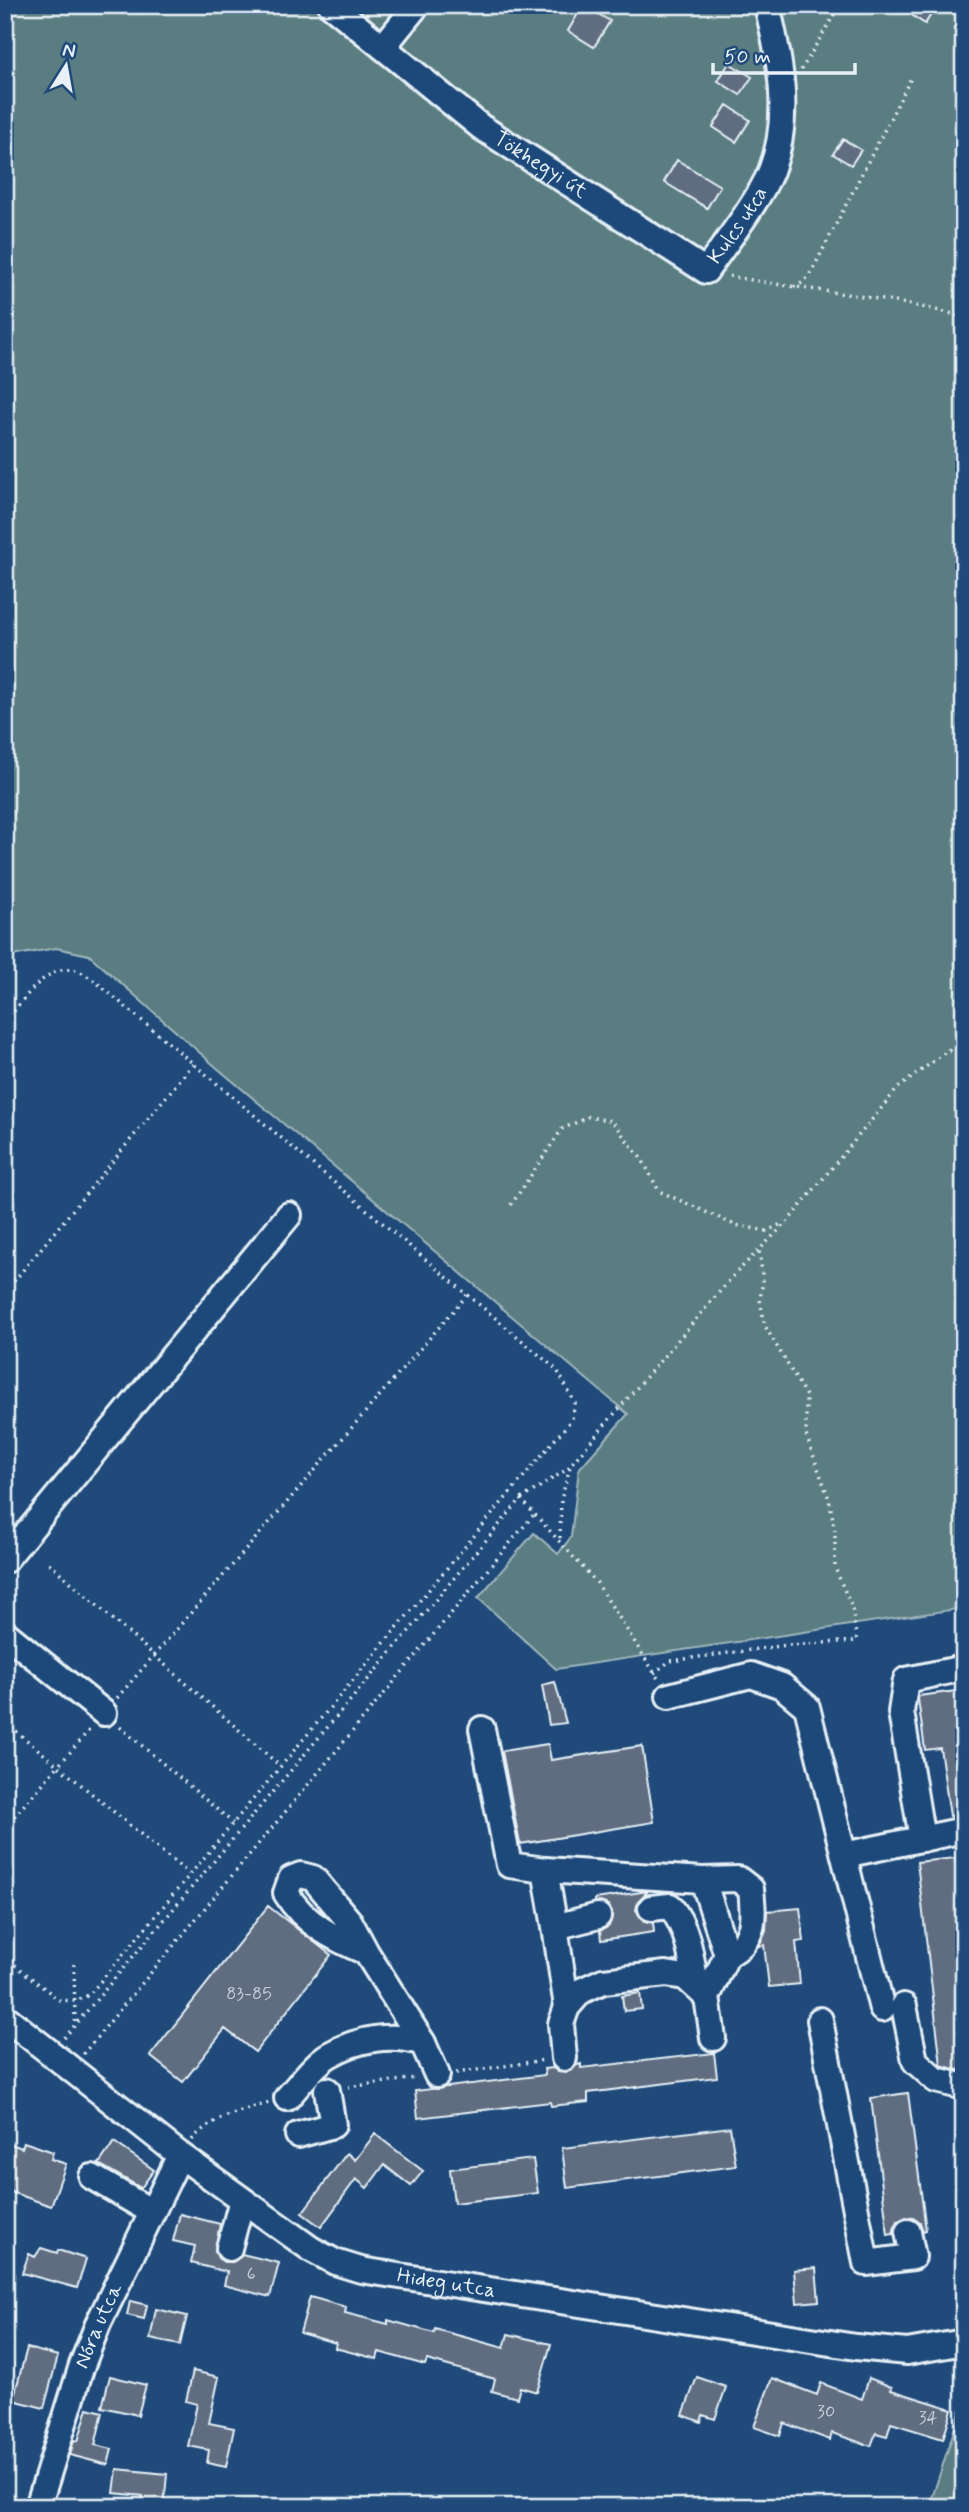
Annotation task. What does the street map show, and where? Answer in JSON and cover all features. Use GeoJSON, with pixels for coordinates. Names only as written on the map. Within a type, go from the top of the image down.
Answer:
{"type":"FeatureCollection","features":[{"type":"Feature","properties":{"kind":"street","name":"Tökhegyi út"},"geometry":{"type":"LineString","coordinates":[[331,5],[481,127],[706,271]]}},
{"type":"Feature","properties":{"kind":"street"},"geometry":{"type":"LineString","coordinates":[[383,47],[417,5]]}},
{"type":"Feature","properties":{"kind":"street","name":"Kulcs utca"},"geometry":{"type":"LineString","coordinates":[[706,271],[770,173],[784,120],[778,47],[767,5]]}},
{"type":"Feature","properties":{"kind":"street"},"geometry":{"type":"LineString","coordinates":[[5,1560],[289,1215]]}},
{"type":"Feature","properties":{"kind":"street"},"geometry":{"type":"LineString","coordinates":[[5,1633],[104,1713]]}},
{"type":"Feature","properties":{"kind":"street"},"geometry":{"type":"LineString","coordinates":[[922,1839],[901,1712],[906,1680],[964,1668]]}},
{"type":"Feature","properties":{"kind":"street"},"geometry":{"type":"LineString","coordinates":[[669,1696],[751,1675],[782,1686],[807,1707],[844,1855],[893,2008],[915,2061],[936,2080],[964,2087]]}},
{"type":"Feature","properties":{"kind":"street"},"geometry":{"type":"LineString","coordinates":[[482,1729],[509,1865],[545,1870],[703,1880],[738,1879],[751,1889],[753,1910],[748,1937],[727,1955],[701,1991]]}},
{"type":"Feature","properties":{"kind":"street"},"geometry":{"type":"LineString","coordinates":[[844,1855],[964,1830]]}},
{"type":"Feature","properties":{"kind":"street"},"geometry":{"type":"LineString","coordinates":[[545,1870],[567,2007]]}},
{"type":"Feature","properties":{"kind":"street"},"geometry":{"type":"LineString","coordinates":[[703,1880],[727,1955]]}},
{"type":"Feature","properties":{"kind":"street"},"geometry":{"type":"LineString","coordinates":[[651,1908],[670,1906],[680,1919],[687,1935],[713,2038]]}},
{"type":"Feature","properties":{"kind":"street"},"geometry":{"type":"LineString","coordinates":[[555,1927],[598,1916]]}},
{"type":"Feature","properties":{"kind":"street"},"geometry":{"type":"LineString","coordinates":[[366,1952],[424,2043],[437,2075]]}},
{"type":"Feature","properties":{"kind":"street"},"geometry":{"type":"LineString","coordinates":[[564,2058],[561,2024],[567,2007],[581,1991],[603,1981],[667,1974],[685,1977],[701,1991]]}},
{"type":"Feature","properties":{"kind":"street","name":"Hideg utca"},"geometry":{"type":"LineString","coordinates":[[5,2017],[180,2155],[312,2249],[335,2262],[361,2270],[856,2347],[906,2351],[964,2343]]}},
{"type":"Feature","properties":{"kind":"street"},"geometry":{"type":"LineString","coordinates":[[820,2020],[866,2263],[913,2257],[908,2232]]}},
{"type":"Feature","properties":{"kind":"street"},"geometry":{"type":"LineString","coordinates":[[287,2098],[327,2056],[356,2043],[387,2036],[424,2043]]}},
{"type":"Feature","properties":{"kind":"street"},"geometry":{"type":"LineString","coordinates":[[298,2135],[333,2125],[339,2088]]}},
{"type":"Feature","properties":{"kind":"street","name":"Nóra utca"},"geometry":{"type":"LineString","coordinates":[[38,2507],[82,2365],[98,2324],[180,2155]]}},
{"type":"Feature","properties":{"kind":"street"},"geometry":{"type":"LineString","coordinates":[[92,2176],[152,2212]]}},
{"type":"Feature","properties":{"kind":"street"},"geometry":{"type":"LineString","coordinates":[[229,2248],[242,2200]]}},
{"type":"Feature","properties":{"kind":"path"},"geometry":{"type":"LineString","coordinates":[[782,102],[840,5]]}},
{"type":"Feature","properties":{"kind":"path"},"geometry":{"type":"LineString","coordinates":[[792,288],[804,282],[812,271],[911,78]]}},
{"type":"Feature","properties":{"kind":"path","name":"Kulcs utca"},"geometry":{"type":"LineString","coordinates":[[706,271],[792,288],[919,305],[964,317]]}},
{"type":"Feature","properties":{"kind":"path"},"geometry":{"type":"LineString","coordinates":[[5,1022],[38,984],[55,971],[76,970],[95,981],[557,1370],[575,1404],[572,1419],[89,1995],[75,2001],[59,2000],[5,1957]]}},
{"type":"Feature","properties":{"kind":"path"},"geometry":{"type":"LineString","coordinates":[[52,2054],[521,1499],[570,1465],[734,1275],[789,1221],[898,1088],[964,1039]]}},
{"type":"Feature","properties":{"kind":"path"},"geometry":{"type":"LineString","coordinates":[[947,1051],[964,1054]]}},
{"type":"Feature","properties":{"kind":"path"},"geometry":{"type":"LineString","coordinates":[[5,1292],[193,1064]]}},
{"type":"Feature","properties":{"kind":"path"},"geometry":{"type":"LineString","coordinates":[[512,1205],[562,1129],[588,1117],[612,1121],[643,1161],[659,1191],[735,1225],[767,1231],[789,1221]]}},
{"type":"Feature","properties":{"kind":"path"},"geometry":{"type":"LineString","coordinates":[[654,1673],[670,1661],[788,1645],[857,1641],[852,1608],[835,1568],[835,1531],[829,1499],[806,1435],[806,1396],[765,1326],[760,1300],[764,1280],[759,1250]]}},
{"type":"Feature","properties":{"kind":"path"},"geometry":{"type":"LineString","coordinates":[[5,1827],[467,1295]]}},
{"type":"Feature","properties":{"kind":"path"},"geometry":{"type":"LineString","coordinates":[[561,1541],[561,1500],[570,1465]]}},
{"type":"Feature","properties":{"kind":"path"},"geometry":{"type":"LineString","coordinates":[[521,1499],[597,1583],[669,1696]]}},
{"type":"Feature","properties":{"kind":"path"},"geometry":{"type":"LineString","coordinates":[[71,2069],[535,1513]]}},
{"type":"Feature","properties":{"kind":"path"},"geometry":{"type":"LineString","coordinates":[[50,1563],[280,1766]]}},
{"type":"Feature","properties":{"kind":"path"},"geometry":{"type":"LineString","coordinates":[[104,1713],[233,1823]]}},
{"type":"Feature","properties":{"kind":"path"},"geometry":{"type":"LineString","coordinates":[[5,1722],[190,1874]]}},
{"type":"Feature","properties":{"kind":"path"},"geometry":{"type":"LineString","coordinates":[[74,1964],[75,2024]]}},
{"type":"Feature","properties":{"kind":"path"},"geometry":{"type":"LineString","coordinates":[[180,2155],[200,2130],[227,2116],[287,2098]]}},
{"type":"Feature","properties":{"kind":"green space"},"geometry":{"type":"Polygon","coordinates":[[[5,5],[964,5],[964,1608],[556,1669],[478,1598],[534,1533],[558,1554],[571,1537],[579,1469],[628,1414],[216,1067],[89,955],[56,948],[12,956],[5,964],[5,5]]]}},
{"type":"Feature","properties":{"kind":"green space"},"geometry":{"type":"Polygon","coordinates":[[[964,2400],[964,2507],[943,2507],[931,2501],[964,2400]]]}},
{"type":"Feature","properties":{"kind":"building"},"geometry":{"type":"Polygon","coordinates":[[[583,5],[610,21],[594,47],[568,31],[583,5]]]}},
{"type":"Feature","properties":{"kind":"building"},"geometry":{"type":"Polygon","coordinates":[[[897,5],[937,5],[925,24],[897,5]]]}},
{"type":"Feature","properties":{"kind":"building"},"geometry":{"type":"Polygon","coordinates":[[[729,63],[752,77],[740,95],[718,81],[729,63]]]}},
{"type":"Feature","properties":{"kind":"building"},"geometry":{"type":"Polygon","coordinates":[[[727,105],[750,120],[736,142],[713,127],[727,105]]]}},
{"type":"Feature","properties":{"kind":"building"},"geometry":{"type":"Polygon","coordinates":[[[843,139],[861,150],[851,165],[833,154],[843,139]]]}},
{"type":"Feature","properties":{"kind":"building"},"geometry":{"type":"Polygon","coordinates":[[[677,160],[720,186],[707,208],[664,182],[677,160]]]}},
{"type":"Feature","properties":{"kind":"building"},"geometry":{"type":"Polygon","coordinates":[[[555,1682],[566,1723],[549,1725],[542,1685],[555,1682]]]}},
{"type":"Feature","properties":{"kind":"building"},"geometry":{"type":"Polygon","coordinates":[[[964,1690],[964,1815],[950,1816],[940,1748],[925,1750],[918,1699],[919,1696],[964,1690]]]}},
{"type":"Feature","properties":{"kind":"building"},"geometry":{"type":"Polygon","coordinates":[[[548,1744],[551,1760],[642,1746],[654,1822],[520,1844],[502,1751],[548,1744]]]}},
{"type":"Feature","properties":{"kind":"building"},"geometry":{"type":"Polygon","coordinates":[[[955,1858],[964,1930],[964,2069],[957,2070],[941,2065],[917,1862],[955,1858]]]}},
{"type":"Feature","properties":{"kind":"building"},"geometry":{"type":"Polygon","coordinates":[[[648,1891],[638,1901],[636,1910],[644,1921],[653,1923],[654,1932],[601,1940],[600,1931],[609,1926],[612,1913],[608,1905],[595,1902],[595,1899],[648,1891]]]}},
{"type":"Feature","properties":{"kind":"building"},"geometry":{"type":"Polygon","coordinates":[[[268,1906],[331,1955],[255,2052],[225,2029],[183,2082],[150,2056],[268,1906]]]}},
{"type":"Feature","properties":{"kind":"building"},"geometry":{"type":"Polygon","coordinates":[[[800,1908],[804,1941],[796,1942],[800,1984],[769,1987],[764,1945],[759,1946],[766,1930],[767,1911],[800,1908]]]}},
{"type":"Feature","properties":{"kind":"building"},"geometry":{"type":"Polygon","coordinates":[[[640,1993],[642,2009],[624,2011],[622,1996],[640,1993]]]}},
{"type":"Feature","properties":{"kind":"building"},"geometry":{"type":"Polygon","coordinates":[[[714,2053],[717,2077],[588,2093],[588,2102],[551,2106],[550,2102],[418,2118],[415,2091],[545,2075],[544,2069],[553,2068],[566,2073],[581,2064],[581,2068],[714,2053]]]}},
{"type":"Feature","properties":{"kind":"building"},"geometry":{"type":"Polygon","coordinates":[[[908,2093],[926,2230],[923,2231],[920,2223],[913,2218],[906,2217],[898,2221],[893,2234],[888,2235],[871,2098],[908,2093]]]}},
{"type":"Feature","properties":{"kind":"building"},"geometry":{"type":"Polygon","coordinates":[[[730,2127],[736,2166],[567,2188],[562,2148],[730,2127]]]}},
{"type":"Feature","properties":{"kind":"building"},"geometry":{"type":"Polygon","coordinates":[[[375,2134],[423,2171],[411,2186],[384,2165],[367,2188],[356,2179],[321,2227],[302,2213],[347,2153],[355,2160],[375,2134]]]}},
{"type":"Feature","properties":{"kind":"building"},"geometry":{"type":"Polygon","coordinates":[[[5,2142],[22,2148],[24,2142],[53,2152],[51,2159],[66,2164],[51,2206],[5,2190],[5,2142]]]}},
{"type":"Feature","properties":{"kind":"building"},"geometry":{"type":"Polygon","coordinates":[[[114,2142],[154,2170],[141,2188],[99,2164],[114,2142]]]}},
{"type":"Feature","properties":{"kind":"building"},"geometry":{"type":"Polygon","coordinates":[[[533,2159],[538,2193],[454,2203],[450,2169],[533,2159]]]}},
{"type":"Feature","properties":{"kind":"building"},"geometry":{"type":"Polygon","coordinates":[[[180,2214],[220,2224],[215,2251],[218,2258],[224,2262],[233,2262],[242,2254],[279,2263],[270,2297],[224,2285],[227,2272],[191,2263],[195,2246],[173,2241],[180,2214]]]}},
{"type":"Feature","properties":{"kind":"building"},"geometry":{"type":"Polygon","coordinates":[[[41,2248],[86,2259],[77,2288],[22,2273],[29,2254],[35,2257],[41,2248]]]}},
{"type":"Feature","properties":{"kind":"building"},"geometry":{"type":"Polygon","coordinates":[[[816,2268],[819,2301],[797,2303],[794,2270],[816,2268]]]}},
{"type":"Feature","properties":{"kind":"building"},"geometry":{"type":"Polygon","coordinates":[[[310,2297],[346,2307],[345,2313],[388,2324],[388,2320],[434,2333],[435,2329],[504,2348],[508,2334],[551,2344],[537,2392],[520,2387],[517,2398],[492,2391],[495,2379],[427,2360],[425,2365],[379,2352],[377,2359],[335,2348],[336,2343],[300,2333],[310,2297]]]}},
{"type":"Feature","properties":{"kind":"building"},"geometry":{"type":"Polygon","coordinates":[[[130,2301],[147,2305],[144,2319],[127,2315],[130,2301]]]}},
{"type":"Feature","properties":{"kind":"building"},"geometry":{"type":"Polygon","coordinates":[[[156,2309],[187,2316],[180,2345],[150,2339],[156,2309]]]}},
{"type":"Feature","properties":{"kind":"building"},"geometry":{"type":"Polygon","coordinates":[[[27,2348],[58,2356],[44,2408],[13,2400],[27,2348]]]}},
{"type":"Feature","properties":{"kind":"building"},"geometry":{"type":"Polygon","coordinates":[[[193,2371],[219,2377],[209,2423],[234,2428],[226,2467],[207,2463],[209,2450],[188,2446],[197,2404],[186,2401],[193,2371]]]}},
{"type":"Feature","properties":{"kind":"building"},"geometry":{"type":"Polygon","coordinates":[[[110,2376],[146,2385],[138,2415],[102,2407],[110,2376]]]}},
{"type":"Feature","properties":{"kind":"building"},"geometry":{"type":"Polygon","coordinates":[[[697,2377],[726,2387],[715,2419],[703,2415],[701,2422],[683,2415],[697,2377]]]}},
{"type":"Feature","properties":{"kind":"building"},"geometry":{"type":"Polygon","coordinates":[[[772,2378],[817,2395],[821,2383],[862,2399],[869,2378],[892,2387],[891,2390],[952,2409],[943,2439],[891,2423],[887,2436],[876,2433],[871,2446],[832,2433],[830,2440],[784,2423],[780,2436],[754,2427],[772,2378]]]}},
{"type":"Feature","properties":{"kind":"building"},"geometry":{"type":"Polygon","coordinates":[[[88,2408],[103,2412],[95,2445],[112,2449],[108,2465],[70,2455],[74,2440],[78,2441],[88,2408]]]}},
{"type":"Feature","properties":{"kind":"building"},"geometry":{"type":"Polygon","coordinates":[[[117,2469],[167,2474],[164,2506],[142,2503],[143,2496],[114,2493],[117,2469]]]}}]}
